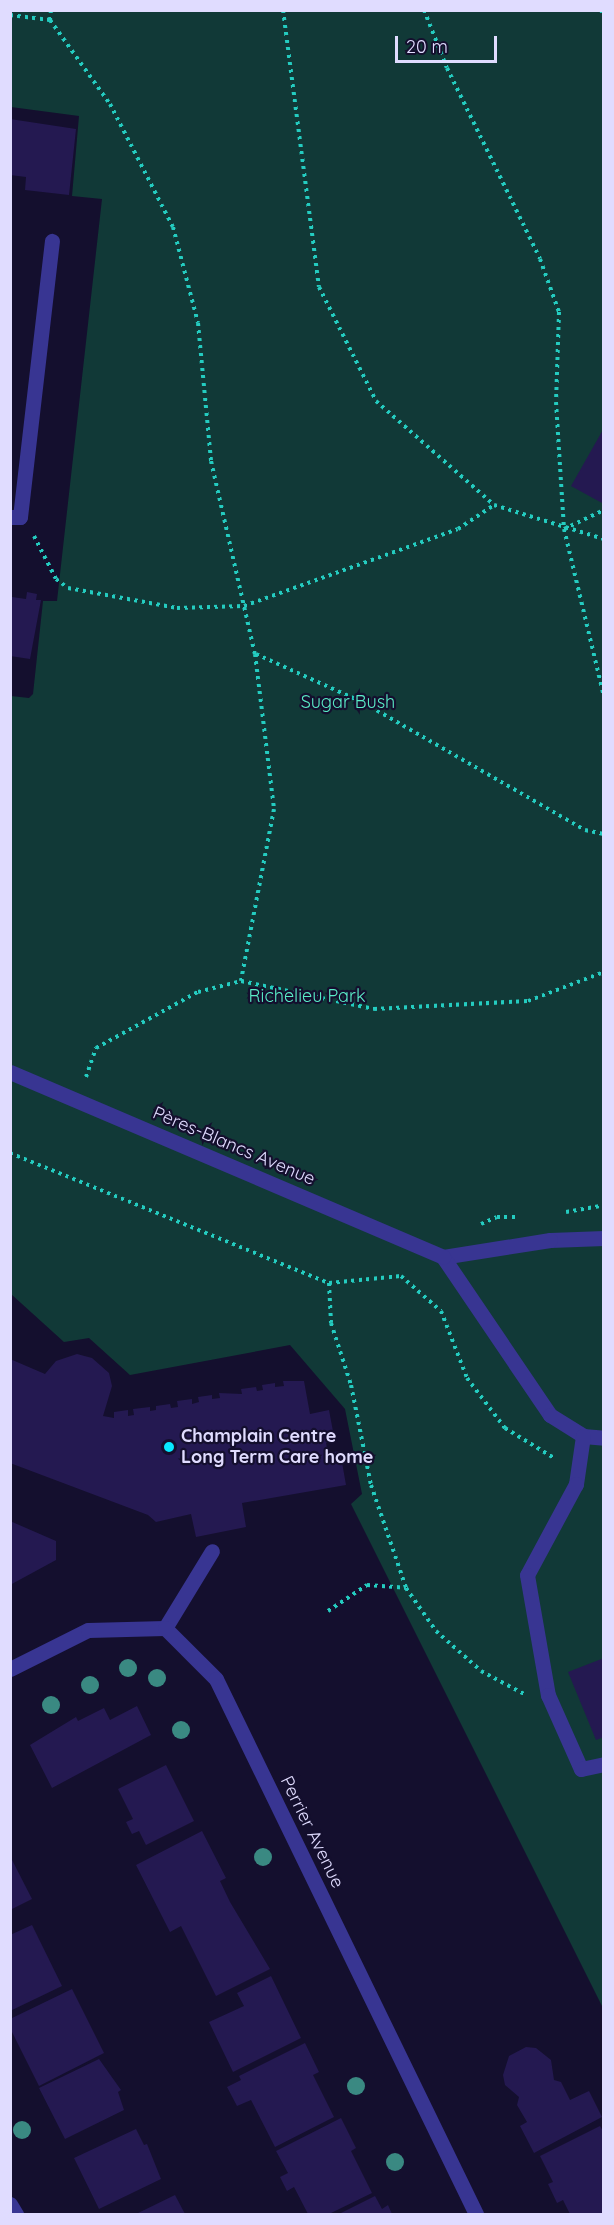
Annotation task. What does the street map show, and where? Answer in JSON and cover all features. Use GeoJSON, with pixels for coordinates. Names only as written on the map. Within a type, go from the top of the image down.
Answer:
{"type":"FeatureCollection","features":[{"type":"Feature","properties":{"kind":"street"},"geometry":{"type":"LineString","coordinates":[[15,517],[52,241]]}},
{"type":"Feature","properties":{"kind":"street","name":"Pères-Blancs Avenue"},"geometry":{"type":"LineString","coordinates":[[10,1072],[443,1257]]}},
{"type":"Feature","properties":{"kind":"street"},"geometry":{"type":"LineString","coordinates":[[603,1238],[550,1240],[443,1257],[550,1415],[583,1436],[603,1438]]}},
{"type":"Feature","properties":{"kind":"street"},"geometry":{"type":"LineString","coordinates":[[583,1436],[576,1484],[527,1575],[548,1695],[581,1769],[603,1764]]}},
{"type":"Feature","properties":{"kind":"street"},"geometry":{"type":"LineString","coordinates":[[10,1669],[88,1630],[165,1628],[212,1551]]}},
{"type":"Feature","properties":{"kind":"street","name":"Perrier Avenue"},"geometry":{"type":"LineString","coordinates":[[165,1628],[216,1679],[476,2214]]}},
{"type":"Feature","properties":{"kind":"street"},"geometry":{"type":"LineString","coordinates":[[10,2204],[16,2214]]}},
{"type":"Feature","properties":{"kind":"path"},"geometry":{"type":"LineString","coordinates":[[51,10],[50,20],[110,104],[173,227],[198,323],[211,462],[255,654],[274,809],[241,981]]}},
{"type":"Feature","properties":{"kind":"path"},"geometry":{"type":"LineString","coordinates":[[283,10],[319,287],[376,401],[494,506],[564,530],[603,539]]}},
{"type":"Feature","properties":{"kind":"path"},"geometry":{"type":"LineString","coordinates":[[424,10],[447,68],[540,259],[559,312],[556,402],[564,530],[603,697]]}},
{"type":"Feature","properties":{"kind":"path"},"geometry":{"type":"LineString","coordinates":[[601,10],[603,17]]}},
{"type":"Feature","properties":{"kind":"path"},"geometry":{"type":"LineString","coordinates":[[10,15],[50,20]]}},
{"type":"Feature","properties":{"kind":"path"},"geometry":{"type":"LineString","coordinates":[[15,517],[39,543],[56,579],[68,588],[177,608],[244,606],[458,529],[494,506]]}},
{"type":"Feature","properties":{"kind":"path"},"geometry":{"type":"LineString","coordinates":[[564,530],[603,510]]}},
{"type":"Feature","properties":{"kind":"path"},"geometry":{"type":"LineString","coordinates":[[255,654],[364,703],[585,830],[603,834]]}},
{"type":"Feature","properties":{"kind":"path"},"geometry":{"type":"LineString","coordinates":[[78,1101],[96,1048],[198,992],[241,981],[374,1009],[528,1001],[603,972]]}},
{"type":"Feature","properties":{"kind":"path"},"geometry":{"type":"LineString","coordinates":[[10,1154],[329,1283],[401,1276],[441,1311],[467,1378],[505,1428],[545,1455],[580,1468]]}},
{"type":"Feature","properties":{"kind":"path"},"geometry":{"type":"LineString","coordinates":[[329,1283],[331,1323],[351,1385],[371,1485],[406,1588],[436,1631],[481,1671],[523,1694],[548,1695]]}},
{"type":"Feature","properties":{"kind":"path"},"geometry":{"type":"LineString","coordinates":[[328,1611],[368,1585],[406,1588]]}},
{"type":"Feature","properties":{"kind":"green space","name":"Richelieu Park"},"geometry":{"type":"Polygon","coordinates":[[[11,11],[603,11],[603,2008],[351,1504],[362,1494],[345,1409],[290,1345],[130,1375],[89,1338],[64,1342],[11,1294],[11,696],[29,698],[33,694],[43,601],[57,601],[102,199],[72,196],[79,116],[11,107],[11,11]]]}},
{"type":"Feature","properties":{"kind":"building"},"geometry":{"type":"Polygon","coordinates":[[[10,119],[76,129],[69,195],[25,190],[26,177],[10,175],[10,119]]]}},
{"type":"Feature","properties":{"kind":"building"},"geometry":{"type":"Polygon","coordinates":[[[604,428],[604,500],[602,503],[571,486],[604,428]]]}},
{"type":"Feature","properties":{"kind":"building"},"geometry":{"type":"Polygon","coordinates":[[[10,591],[12,597],[26,599],[27,592],[37,594],[36,600],[41,600],[30,659],[10,656],[10,591]]]}},
{"type":"Feature","properties":{"kind":"building","name":"Champlain Centre Long Term Care home"},"geometry":{"type":"Polygon","coordinates":[[[77,1354],[92,1358],[109,1373],[112,1386],[103,1416],[114,1418],[114,1412],[128,1410],[128,1416],[134,1415],[133,1409],[150,1407],[150,1411],[156,1410],[156,1406],[170,1404],[171,1408],[178,1407],[177,1401],[192,1399],[192,1404],[199,1402],[198,1397],[212,1395],[212,1399],[220,1398],[219,1393],[242,1394],[241,1389],[256,1387],[257,1391],[263,1390],[262,1385],[275,1383],[275,1387],[284,1386],[283,1381],[304,1381],[310,1414],[329,1410],[335,1442],[326,1443],[328,1453],[340,1451],[346,1485],[242,1503],[246,1527],[196,1537],[191,1514],[156,1522],[148,1515],[10,1463],[10,1359],[45,1374],[56,1361],[77,1354]]]}},
{"type":"Feature","properties":{"kind":"building"},"geometry":{"type":"Polygon","coordinates":[[[10,1521],[56,1541],[56,1560],[10,1585],[10,1521]]]}},
{"type":"Feature","properties":{"kind":"building"},"geometry":{"type":"Polygon","coordinates":[[[604,1658],[604,1737],[596,1740],[568,1672],[604,1658]]]}},
{"type":"Feature","properties":{"kind":"building"},"geometry":{"type":"Polygon","coordinates":[[[137,1706],[151,1735],[52,1788],[30,1745],[76,1717],[78,1721],[104,1708],[110,1720],[137,1706]]]}},
{"type":"Feature","properties":{"kind":"building"},"geometry":{"type":"Polygon","coordinates":[[[166,1765],[194,1821],[146,1845],[139,1831],[132,1834],[126,1822],[133,1819],[118,1789],[166,1765]]]}},
{"type":"Feature","properties":{"kind":"building"},"geometry":{"type":"Polygon","coordinates":[[[202,1831],[226,1878],[220,1881],[230,1902],[270,1969],[216,1996],[181,1926],[170,1932],[136,1865],[202,1831]]]}},
{"type":"Feature","properties":{"kind":"building"},"geometry":{"type":"Polygon","coordinates":[[[10,1856],[32,1899],[10,1910],[10,1856]]]}},
{"type":"Feature","properties":{"kind":"building"},"geometry":{"type":"Polygon","coordinates":[[[32,1925],[62,1986],[10,2011],[10,1935],[32,1925]]]}},
{"type":"Feature","properties":{"kind":"building"},"geometry":{"type":"Polygon","coordinates":[[[271,1976],[301,2038],[233,2072],[209,2022],[244,2006],[237,1993],[271,1976]]]}},
{"type":"Feature","properties":{"kind":"building"},"geometry":{"type":"Polygon","coordinates":[[[72,1989],[104,2053],[39,2086],[10,2028],[10,2019],[72,1989]]]}},
{"type":"Feature","properties":{"kind":"building"},"geometry":{"type":"Polygon","coordinates":[[[305,2043],[319,2072],[313,2075],[334,2117],[275,2147],[251,2100],[237,2106],[227,2087],[241,2080],[239,2076],[305,2043]]]}},
{"type":"Feature","properties":{"kind":"building"},"geometry":{"type":"Polygon","coordinates":[[[526,2047],[536,2048],[551,2060],[554,2080],[561,2082],[570,2100],[589,2091],[602,2117],[534,2153],[520,2126],[527,2122],[517,2105],[519,2097],[505,2085],[503,2075],[509,2056],[526,2047]]]}},
{"type":"Feature","properties":{"kind":"building"},"geometry":{"type":"Polygon","coordinates":[[[99,2059],[121,2090],[118,2092],[124,2110],[65,2139],[39,2088],[99,2059]]]}},
{"type":"Feature","properties":{"kind":"building"},"geometry":{"type":"Polygon","coordinates":[[[341,2118],[356,2148],[351,2151],[372,2193],[329,2214],[308,2214],[294,2187],[287,2191],[280,2177],[288,2173],[276,2151],[341,2118]]]}},
{"type":"Feature","properties":{"kind":"building"},"geometry":{"type":"Polygon","coordinates":[[[600,2126],[604,2133],[604,2213],[570,2214],[563,2200],[557,2203],[548,2184],[553,2182],[540,2156],[600,2126]]]}},
{"type":"Feature","properties":{"kind":"building"},"geometry":{"type":"Polygon","coordinates":[[[136,2129],[144,2145],[147,2144],[161,2179],[99,2209],[74,2158],[136,2129]]]}},
{"type":"Feature","properties":{"kind":"building"},"geometry":{"type":"Polygon","coordinates":[[[175,2195],[185,2214],[136,2214],[175,2195]]]}},
{"type":"Feature","properties":{"kind":"building"},"geometry":{"type":"Polygon","coordinates":[[[375,2196],[382,2209],[388,2205],[392,2214],[339,2214],[375,2196]]]}},
{"type":"Feature","properties":{"kind":"place","name":"Champlain Centre Long Term Care home"},"geometry":{"type":"Point","coordinates":[169,1447]}},
{"type":"Feature","properties":{"kind":"park label","name":"Sugar Bush"},"geometry":{"type":"Point","coordinates":[348,702]}}]}
